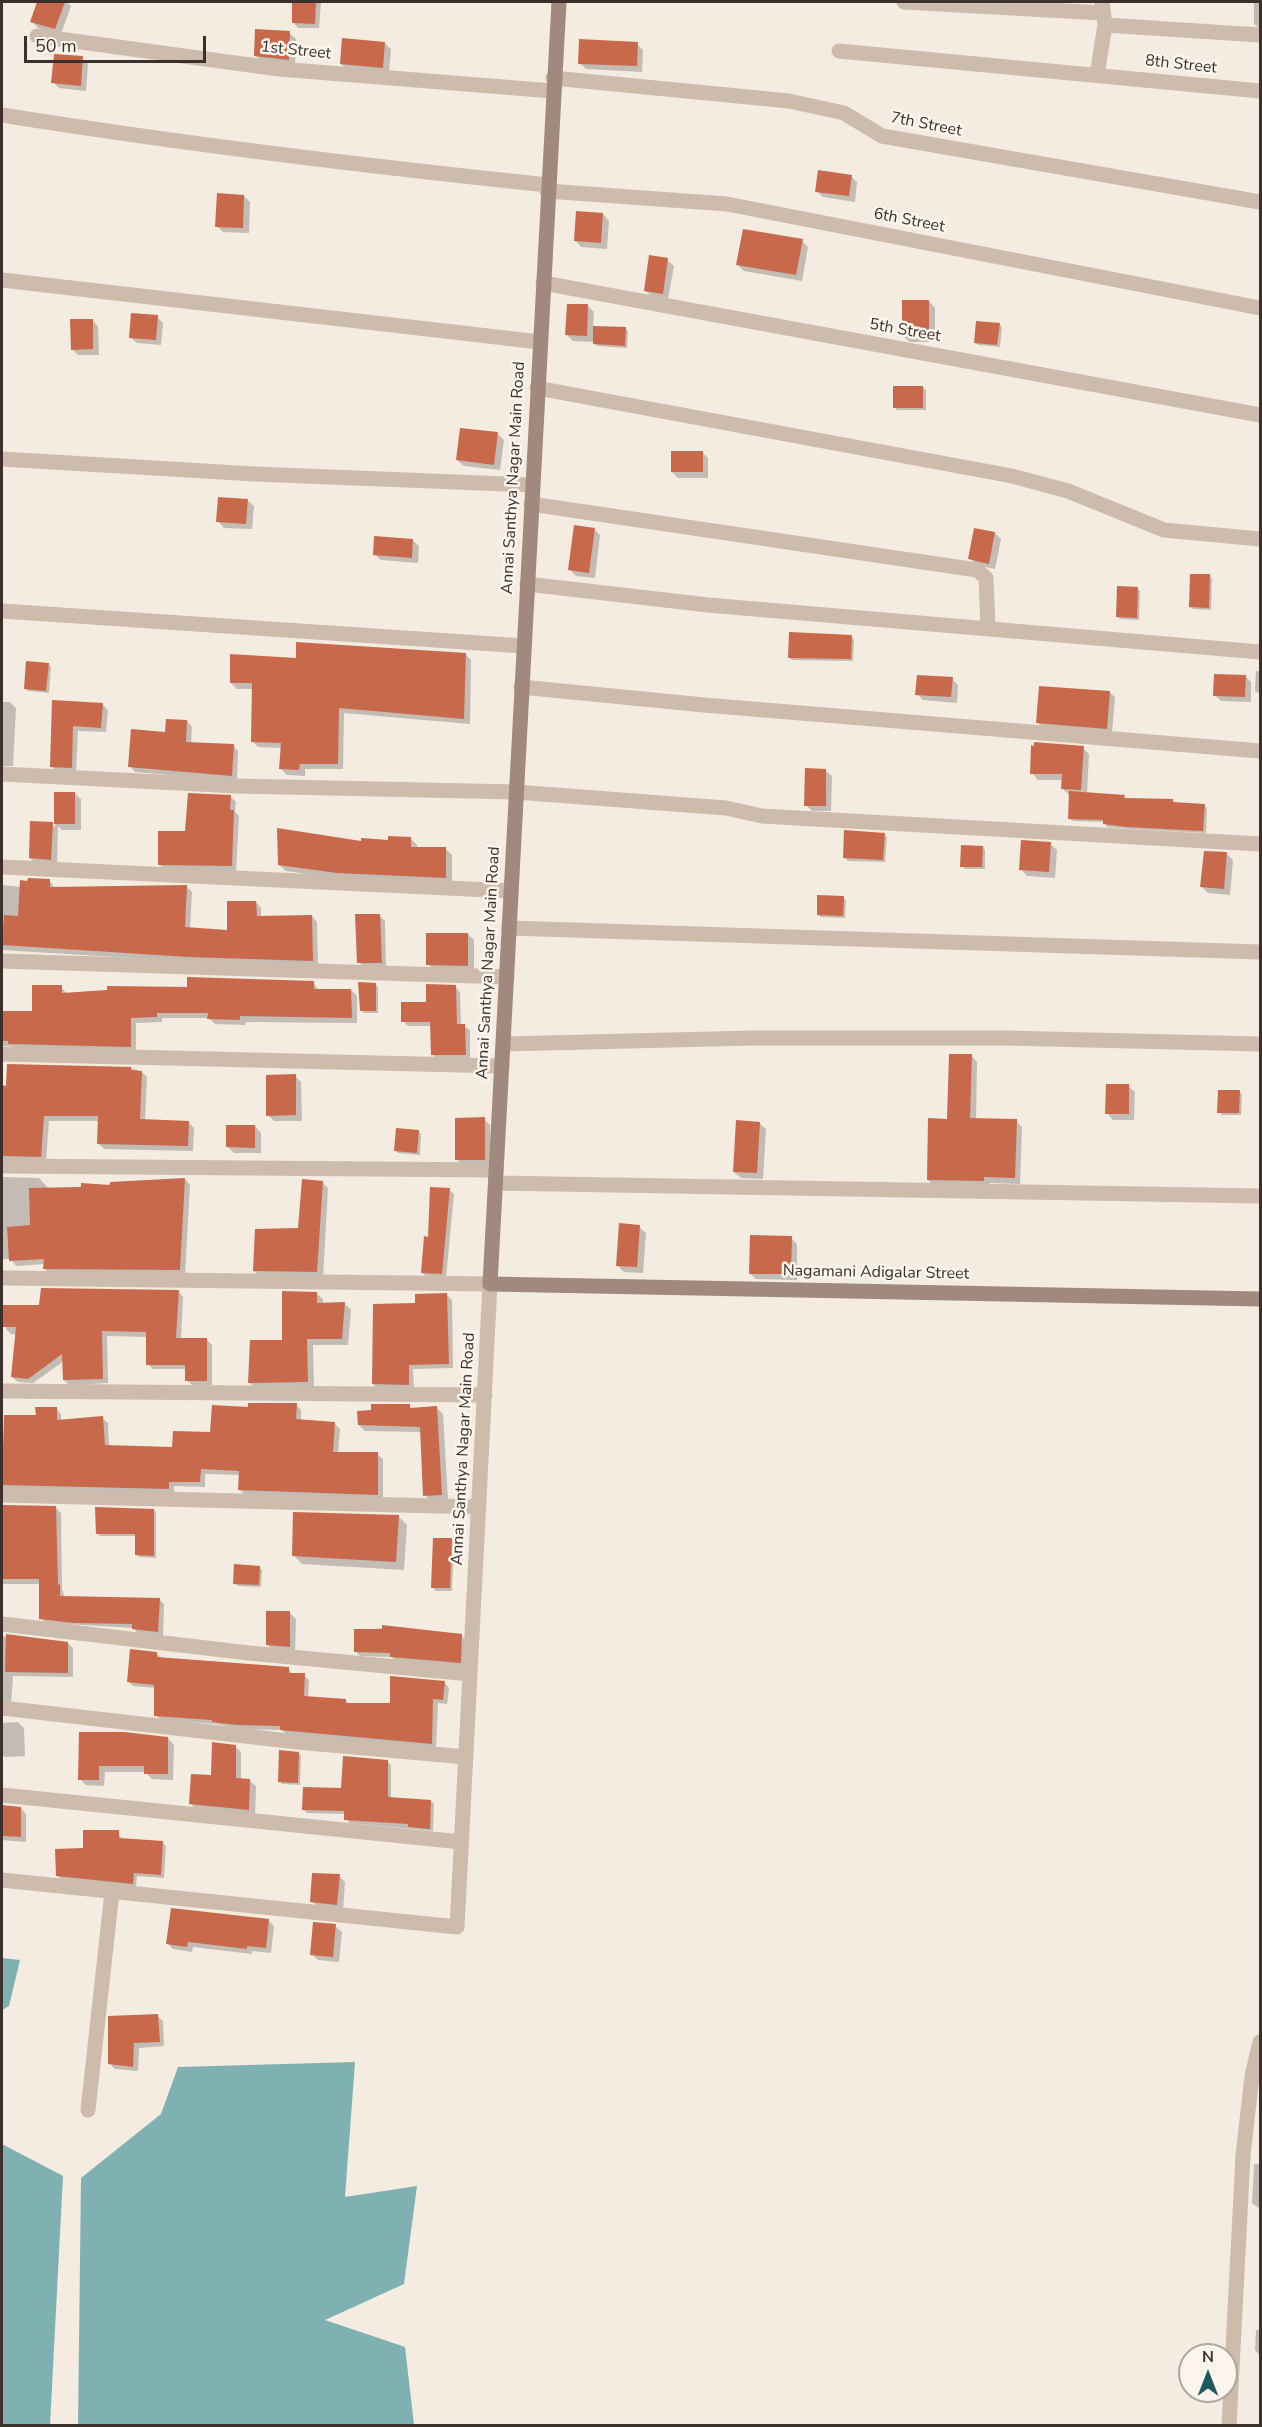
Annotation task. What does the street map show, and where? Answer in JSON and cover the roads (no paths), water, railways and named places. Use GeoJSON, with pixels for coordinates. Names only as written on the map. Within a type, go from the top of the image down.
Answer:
{"type":"FeatureCollection","features":[{"type":"Feature","properties":{"kind":"street","name":"Annai Santhya Nagar Main Road"},"geometry":{"type":"LineString","coordinates":[[112,1892],[457,1928],[559,2]]}},
{"type":"Feature","properties":{"kind":"street"},"geometry":{"type":"LineString","coordinates":[[904,2],[1103,13],[1260,35]]}},
{"type":"Feature","properties":{"kind":"street"},"geometry":{"type":"LineString","coordinates":[[1097,75],[1103,13]]}},
{"type":"Feature","properties":{"kind":"street","name":"1st Street"},"geometry":{"type":"LineString","coordinates":[[37,36],[279,69],[553,85]]}},
{"type":"Feature","properties":{"kind":"street","name":"8th Street"},"geometry":{"type":"LineString","coordinates":[[839,51],[1260,91]]}},
{"type":"Feature","properties":{"kind":"street","name":"7th Street"},"geometry":{"type":"LineString","coordinates":[[553,85],[789,101],[844,113],[882,136],[1260,202]]}},
{"type":"Feature","properties":{"kind":"street","name":"6th Street"},"geometry":{"type":"LineString","coordinates":[[2,115],[128,135],[362,166],[548,188],[727,204],[1260,308]]}},
{"type":"Feature","properties":{"kind":"street"},"geometry":{"type":"LineString","coordinates":[[2,280],[540,342]]}},
{"type":"Feature","properties":{"kind":"street","name":"5th Street"},"geometry":{"type":"LineString","coordinates":[[543,283],[1260,415]]}},
{"type":"Feature","properties":{"kind":"street"},"geometry":{"type":"LineString","coordinates":[[537,388],[1012,476],[1078,494],[1107,505],[1132,519],[1164,530],[1260,539]]}},
{"type":"Feature","properties":{"kind":"street"},"geometry":{"type":"LineString","coordinates":[[2,459],[255,474],[532,485]]}},
{"type":"Feature","properties":{"kind":"street"},"geometry":{"type":"LineString","coordinates":[[531,504],[977,570],[986,578],[988,629]]}},
{"type":"Feature","properties":{"kind":"street"},"geometry":{"type":"LineString","coordinates":[[527,584],[708,605],[1260,652]]}},
{"type":"Feature","properties":{"kind":"street"},"geometry":{"type":"LineString","coordinates":[[2,611],[524,646]]}},
{"type":"Feature","properties":{"kind":"street"},"geometry":{"type":"LineString","coordinates":[[521,687],[704,705],[1260,751]]}},
{"type":"Feature","properties":{"kind":"street"},"geometry":{"type":"LineString","coordinates":[[2,774],[237,786],[516,792],[726,808],[762,816],[1260,844]]}},
{"type":"Feature","properties":{"kind":"street"},"geometry":{"type":"LineString","coordinates":[[2,867],[511,891]]}},
{"type":"Feature","properties":{"kind":"street"},"geometry":{"type":"LineString","coordinates":[[509,928],[1260,952]]}},
{"type":"Feature","properties":{"kind":"street"},"geometry":{"type":"LineString","coordinates":[[2,961],[507,977]]}},
{"type":"Feature","properties":{"kind":"street"},"geometry":{"type":"LineString","coordinates":[[503,1044],[754,1038],[1004,1038],[1260,1044]]}},
{"type":"Feature","properties":{"kind":"street"},"geometry":{"type":"LineString","coordinates":[[2,1054],[502,1066]]}},
{"type":"Feature","properties":{"kind":"street"},"geometry":{"type":"LineString","coordinates":[[2,1166],[1260,1196]]}},
{"type":"Feature","properties":{"kind":"street"},"geometry":{"type":"LineString","coordinates":[[2,1278],[490,1284]]}},
{"type":"Feature","properties":{"kind":"street","name":"Nagamani Adigalar Street"},"geometry":{"type":"LineString","coordinates":[[490,1284],[1260,1299]]}},
{"type":"Feature","properties":{"kind":"street"},"geometry":{"type":"LineString","coordinates":[[2,1391],[484,1395]]}},
{"type":"Feature","properties":{"kind":"street"},"geometry":{"type":"LineString","coordinates":[[2,1495],[479,1507]]}},
{"type":"Feature","properties":{"kind":"street"},"geometry":{"type":"LineString","coordinates":[[2,1624],[249,1653],[470,1674]]}},
{"type":"Feature","properties":{"kind":"street"},"geometry":{"type":"LineString","coordinates":[[2,1708],[297,1742],[466,1757]]}},
{"type":"Feature","properties":{"kind":"street"},"geometry":{"type":"LineString","coordinates":[[2,1795],[461,1842]]}},
{"type":"Feature","properties":{"kind":"street"},"geometry":{"type":"LineString","coordinates":[[2,1880],[112,1892],[88,2110]]}},
{"type":"Feature","properties":{"kind":"street"},"geometry":{"type":"LineString","coordinates":[[1228,2426],[1242,2156],[1252,2076],[1260,2042]]}},
{"type":"Feature","properties":{"kind":"water"},"geometry":{"type":"Polygon","coordinates":[[[2,1958],[20,1960],[9,2006],[2,2010],[2,1958]]]}},
{"type":"Feature","properties":{"kind":"water"},"geometry":{"type":"Polygon","coordinates":[[[355,2062],[345,2197],[417,2186],[404,2284],[325,2320],[405,2347],[414,2425],[78,2425],[81,2178],[161,2114],[178,2067],[355,2062]]]}},
{"type":"Feature","properties":{"kind":"water"},"geometry":{"type":"Polygon","coordinates":[[[2,2144],[63,2176],[50,2425],[2,2425],[2,2144]]]}}]}
